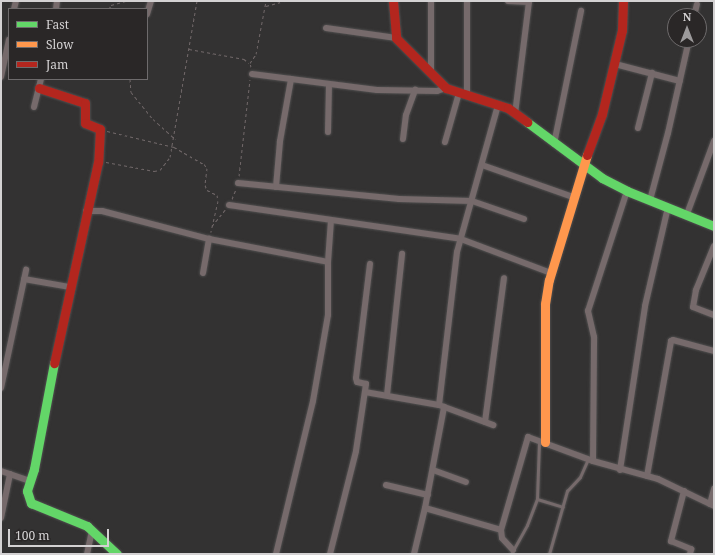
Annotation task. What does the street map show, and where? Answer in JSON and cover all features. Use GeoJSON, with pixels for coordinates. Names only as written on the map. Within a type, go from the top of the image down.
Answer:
{"type":"FeatureCollection","features":[{"type":"Feature","properties":{"kind":"street"},"geometry":{"type":"LineString","coordinates":[[148,11],[151,1]]}},
{"type":"Feature","properties":{"kind":"street"},"geometry":{"type":"LineString","coordinates":[[393,1],[396,38]]}},
{"type":"Feature","properties":{"kind":"street"},"geometry":{"type":"LineString","coordinates":[[431,1],[431,75]]}},
{"type":"Feature","properties":{"kind":"street"},"geometry":{"type":"LineString","coordinates":[[445,142],[463,94],[468,1]]}},
{"type":"Feature","properties":{"kind":"street"},"geometry":{"type":"LineString","coordinates":[[508,1],[529,2],[515,114]]}},
{"type":"Feature","properties":{"kind":"street"},"geometry":{"type":"LineString","coordinates":[[542,441],[545,304],[551,273],[573,197],[602,114],[615,64],[622,30],[623,1]]}},
{"type":"Feature","properties":{"kind":"street"},"geometry":{"type":"LineString","coordinates":[[696,8],[697,4]]}},
{"type":"Feature","properties":{"kind":"street"},"geometry":{"type":"LineString","coordinates":[[554,144],[581,11]]}},
{"type":"Feature","properties":{"kind":"street"},"geometry":{"type":"LineString","coordinates":[[326,28],[396,38],[431,75],[446,88],[498,105],[515,114],[583,165],[627,191],[714,226]]}},
{"type":"Feature","properties":{"kind":"street"},"geometry":{"type":"LineString","coordinates":[[1,77],[8,45]]}},
{"type":"Feature","properties":{"kind":"street"},"geometry":{"type":"LineString","coordinates":[[650,200],[687,48]]}},
{"type":"Feature","properties":{"kind":"street"},"geometry":{"type":"LineString","coordinates":[[615,64],[680,81]]}},
{"type":"Feature","properties":{"kind":"street"},"geometry":{"type":"LineString","coordinates":[[638,128],[652,73]]}},
{"type":"Feature","properties":{"kind":"street"},"geometry":{"type":"LineString","coordinates":[[252,74],[377,90],[437,91],[446,88]]}},
{"type":"Feature","properties":{"kind":"street"},"geometry":{"type":"LineString","coordinates":[[276,187],[280,141],[291,80]]}},
{"type":"Feature","properties":{"kind":"street"},"geometry":{"type":"LineString","coordinates":[[34,107],[40,84],[85,103],[85,123],[100,129],[98,162],[86,211],[28,491],[31,503],[92,530],[118,554]]}},
{"type":"Feature","properties":{"kind":"street"},"geometry":{"type":"LineString","coordinates":[[328,132],[330,84]]}},
{"type":"Feature","properties":{"kind":"street"},"geometry":{"type":"LineString","coordinates":[[403,139],[406,115],[415,90]]}},
{"type":"Feature","properties":{"kind":"street"},"geometry":{"type":"LineString","coordinates":[[414,554],[426,508],[442,406],[454,269],[498,105]]}},
{"type":"Feature","properties":{"kind":"street"},"geometry":{"type":"LineString","coordinates":[[687,214],[714,141]]}},
{"type":"Feature","properties":{"kind":"street"},"geometry":{"type":"LineString","coordinates":[[482,165],[573,197]]}},
{"type":"Feature","properties":{"kind":"street"},"geometry":{"type":"LineString","coordinates":[[238,183],[399,199],[472,201],[524,219]]}},
{"type":"Feature","properties":{"kind":"street"},"geometry":{"type":"LineString","coordinates":[[590,460],[594,337],[588,311],[627,191]]}},
{"type":"Feature","properties":{"kind":"street"},"geometry":{"type":"LineString","coordinates":[[229,205],[461,240],[551,273]]}},
{"type":"Feature","properties":{"kind":"street"},"geometry":{"type":"LineString","coordinates":[[620,470],[645,306],[668,207]]}},
{"type":"Feature","properties":{"kind":"street"},"geometry":{"type":"LineString","coordinates":[[86,211],[102,211],[209,239],[328,262]]}},
{"type":"Feature","properties":{"kind":"street"},"geometry":{"type":"LineString","coordinates":[[276,554],[313,401],[328,315],[328,262],[331,220]]}},
{"type":"Feature","properties":{"kind":"street"},"geometry":{"type":"LineString","coordinates":[[203,273],[209,239]]}},
{"type":"Feature","properties":{"kind":"street"},"geometry":{"type":"LineString","coordinates":[[714,246],[696,290],[692,307],[714,315]]}},
{"type":"Feature","properties":{"kind":"street"},"geometry":{"type":"LineString","coordinates":[[387,395],[402,254]]}},
{"type":"Feature","properties":{"kind":"street"},"geometry":{"type":"LineString","coordinates":[[330,554],[356,451],[365,392],[366,384],[357,382],[356,378],[370,264]]}},
{"type":"Feature","properties":{"kind":"street"},"geometry":{"type":"LineString","coordinates":[[1,388],[26,270]]}},
{"type":"Feature","properties":{"kind":"street"},"geometry":{"type":"LineString","coordinates":[[485,422],[504,278]]}},
{"type":"Feature","properties":{"kind":"street"},"geometry":{"type":"LineString","coordinates":[[24,279],[70,287]]}},
{"type":"Feature","properties":{"kind":"street"},"geometry":{"type":"LineString","coordinates":[[647,476],[671,341],[673,340],[714,351]]}},
{"type":"Feature","properties":{"kind":"street"},"geometry":{"type":"LineString","coordinates":[[365,392],[442,406],[493,426]]}},
{"type":"Feature","properties":{"kind":"street"},"geometry":{"type":"LineString","coordinates":[[512,552],[502,538],[501,530],[528,438],[542,441],[620,470],[647,476],[684,491],[712,505],[714,489]]}},
{"type":"Feature","properties":{"kind":"street"},"geometry":{"type":"LineString","coordinates":[[433,470],[466,482]]}},
{"type":"Feature","properties":{"kind":"street"},"geometry":{"type":"LineString","coordinates":[[1,471],[30,481]]}},
{"type":"Feature","properties":{"kind":"street"},"geometry":{"type":"LineString","coordinates":[[1,518],[10,474]]}},
{"type":"Feature","properties":{"kind":"street"},"geometry":{"type":"LineString","coordinates":[[386,485],[428,495]]}},
{"type":"Feature","properties":{"kind":"street"},"geometry":{"type":"LineString","coordinates":[[684,491],[671,541],[691,549],[690,554]]}},
{"type":"Feature","properties":{"kind":"street"},"geometry":{"type":"LineString","coordinates":[[426,508],[501,530]]}},
{"type":"Feature","properties":{"kind":"street"},"geometry":{"type":"LineString","coordinates":[[87,554],[92,530]]}},
{"type":"Feature","properties":{"kind":"lane"},"geometry":{"type":"LineString","coordinates":[[512,552],[527,525],[537,499],[542,441]]}},
{"type":"Feature","properties":{"kind":"lane"},"geometry":{"type":"LineString","coordinates":[[549,554],[567,491],[580,477],[590,460]]}},
{"type":"Feature","properties":{"kind":"lane"},"geometry":{"type":"LineString","coordinates":[[537,499],[563,507]]}},
{"type":"Feature","properties":{"kind":"path"},"geometry":{"type":"LineString","coordinates":[[109,8],[110,5],[126,1]]}},
{"type":"Feature","properties":{"kind":"path"},"geometry":{"type":"LineString","coordinates":[[98,162],[118,162],[154,171],[160,170],[170,158],[174,147],[188,49],[197,1]]}},
{"type":"Feature","properties":{"kind":"path"},"geometry":{"type":"LineString","coordinates":[[212,226],[229,205],[238,183],[249,82],[252,74],[250,63],[256,54],[266,1]]}},
{"type":"Feature","properties":{"kind":"path"},"geometry":{"type":"LineString","coordinates":[[265,6],[285,1]]}},
{"type":"Feature","properties":{"kind":"path"},"geometry":{"type":"LineString","coordinates":[[188,49],[244,59],[250,63]]}},
{"type":"Feature","properties":{"kind":"path"},"geometry":{"type":"LineString","coordinates":[[130,80],[131,92],[153,119],[175,139]]}},
{"type":"Feature","properties":{"kind":"path"},"geometry":{"type":"LineString","coordinates":[[100,129],[174,147],[207,168],[205,185],[207,190],[217,194],[218,201],[209,239]]}},
{"type":"Feature","properties":{"kind":"traffic: fast"},"geometry":{"type":"LineString","coordinates":[[527,122],[602,178],[627,191],[714,226]]}},
{"type":"Feature","properties":{"kind":"traffic: fast"},"geometry":{"type":"LineString","coordinates":[[54,363],[34,469],[27,491],[31,503],[87,526],[117,554]]}},
{"type":"Feature","properties":{"kind":"traffic: slow"},"geometry":{"type":"LineString","coordinates":[[545,442],[545,304],[549,280],[587,155]]}},
{"type":"Feature","properties":{"kind":"traffic: jam"},"geometry":{"type":"LineString","coordinates":[[393,1],[396,38],[446,88],[508,108],[527,122]]}},
{"type":"Feature","properties":{"kind":"traffic: jam"},"geometry":{"type":"LineString","coordinates":[[587,155],[602,114],[622,30],[623,1]]}},
{"type":"Feature","properties":{"kind":"traffic: jam"},"geometry":{"type":"LineString","coordinates":[[39,88],[85,103],[85,123],[100,129],[98,162],[54,363]]}}]}
